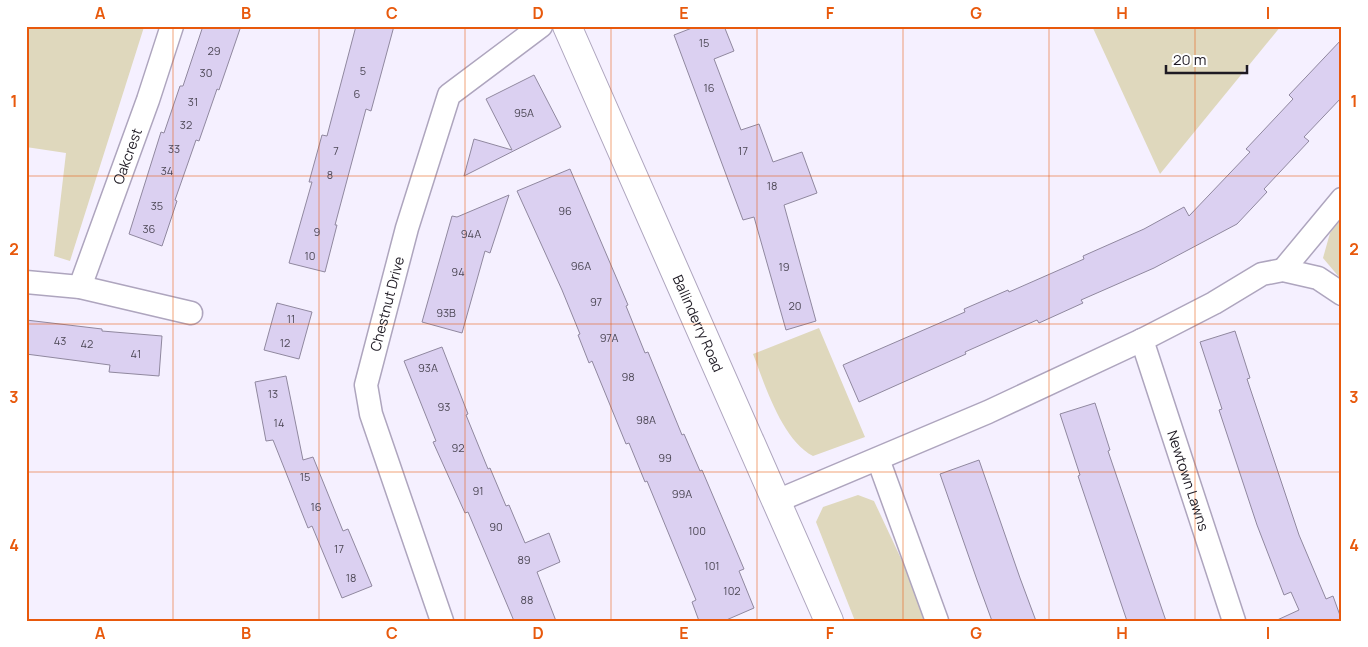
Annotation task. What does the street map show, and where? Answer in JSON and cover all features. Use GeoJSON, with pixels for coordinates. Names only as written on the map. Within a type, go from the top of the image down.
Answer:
{"type":"FeatureCollection","features":[{"type":"Feature","properties":{"kind":"street","name":"Oakcrest"},"geometry":{"type":"LineString","coordinates":[[80,287],[148,100],[172,26]]}},
{"type":"Feature","properties":{"kind":"street","name":"Chestnut Drive"},"geometry":{"type":"LineString","coordinates":[[442,621],[371,414],[366,385],[407,228],[449,95],[541,26]]}},
{"type":"Feature","properties":{"kind":"street","name":"Ballinderry Road"},"geometry":{"type":"LineString","coordinates":[[567,26],[828,621]]}},
{"type":"Feature","properties":{"kind":"street"},"geometry":{"type":"LineString","coordinates":[[1283,270],[1342,199]]}},
{"type":"Feature","properties":{"kind":"street"},"geometry":{"type":"LineString","coordinates":[[776,501],[988,412],[1142,340],[1214,303],[1262,274],[1283,270],[1318,278],[1342,294]]}},
{"type":"Feature","properties":{"kind":"street"},"geometry":{"type":"LineString","coordinates":[[26,282],[80,287],[191,313]]}},
{"type":"Feature","properties":{"kind":"street","name":"Newtown Lawns"},"geometry":{"type":"LineString","coordinates":[[1142,340],[1234,621]]}},
{"type":"Feature","properties":{"kind":"street"},"geometry":{"type":"LineString","coordinates":[[878,459],[937,621]]}},
{"type":"Feature","properties":{"kind":"shaded area"},"geometry":{"type":"Polygon","coordinates":[[[26,26],[144,27],[70,261],[54,256],[66,153],[26,147],[26,26]]]}},
{"type":"Feature","properties":{"kind":"shaded area"},"geometry":{"type":"Polygon","coordinates":[[[1092,26],[1281,26],[1160,174],[1092,26]]]}},
{"type":"Feature","properties":{"kind":"shaded area"},"geometry":{"type":"Polygon","coordinates":[[[1342,218],[1342,278],[1323,258],[1330,233],[1342,218]]]}},
{"type":"Feature","properties":{"kind":"shaded area"},"geometry":{"type":"Polygon","coordinates":[[[819,328],[865,437],[813,456],[792,438],[784,425],[769,396],[753,354],[819,328]]]}},
{"type":"Feature","properties":{"kind":"shaded area"},"geometry":{"type":"Polygon","coordinates":[[[858,495],[874,501],[919,597],[927,621],[855,621],[816,522],[823,507],[858,495]]]}},
{"type":"Feature","properties":{"kind":"building"},"geometry":{"type":"Polygon","coordinates":[[[203,26],[241,26],[199,141],[196,140],[175,200],[177,201],[162,246],[129,234],[161,132],[164,133],[180,86],[183,86],[203,26]]]}},
{"type":"Feature","properties":{"kind":"building"},"geometry":{"type":"Polygon","coordinates":[[[356,26],[394,26],[371,111],[366,109],[335,225],[337,225],[325,272],[289,263],[312,182],[309,182],[322,135],[327,136],[356,26]]]}},
{"type":"Feature","properties":{"kind":"building"},"geometry":{"type":"Polygon","coordinates":[[[697,26],[724,26],[734,51],[714,59],[741,130],[759,124],[773,162],[802,152],[817,193],[784,205],[816,321],[786,330],[754,217],[743,220],[674,35],[697,26]]]}},
{"type":"Feature","properties":{"kind":"building"},"geometry":{"type":"Polygon","coordinates":[[[1342,39],[1342,97],[1304,137],[1309,141],[1264,189],[1267,192],[1237,224],[1154,268],[1081,300],[1083,303],[1039,323],[1037,320],[859,402],[843,365],[965,312],[964,309],[1008,290],[1009,292],[1084,259],[1083,256],[1144,229],[1184,207],[1189,216],[1250,152],[1246,149],[1293,99],[1289,95],[1342,39]]]}},
{"type":"Feature","properties":{"kind":"building"},"geometry":{"type":"Polygon","coordinates":[[[534,75],[561,127],[464,176],[474,139],[512,150],[486,99],[534,75]]]}},
{"type":"Feature","properties":{"kind":"building"},"geometry":{"type":"Polygon","coordinates":[[[570,169],[628,305],[626,306],[645,353],[648,352],[682,435],[684,434],[700,471],[702,470],[744,569],[739,571],[754,608],[724,621],[699,621],[692,602],[696,600],[647,481],[645,482],[629,443],[626,444],[592,361],[589,363],[578,335],[580,334],[562,290],[517,191],[570,169]]]}},
{"type":"Feature","properties":{"kind":"building"},"geometry":{"type":"Polygon","coordinates":[[[509,195],[490,253],[485,251],[462,333],[422,322],[452,216],[457,217],[509,195]]]}},
{"type":"Feature","properties":{"kind":"building"},"geometry":{"type":"Polygon","coordinates":[[[277,303],[312,312],[299,359],[264,350],[277,303]]]}},
{"type":"Feature","properties":{"kind":"building"},"geometry":{"type":"Polygon","coordinates":[[[26,320],[102,329],[102,331],[162,336],[159,376],[109,372],[110,365],[26,354],[26,320]]]}},
{"type":"Feature","properties":{"kind":"building"},"geometry":{"type":"Polygon","coordinates":[[[1235,331],[1250,378],[1247,379],[1299,535],[1326,599],[1333,596],[1342,621],[1275,621],[1299,610],[1291,592],[1284,595],[1257,525],[1219,410],[1222,409],[1200,342],[1235,331]]]}},
{"type":"Feature","properties":{"kind":"building"},"geometry":{"type":"Polygon","coordinates":[[[442,347],[468,414],[466,415],[488,469],[490,468],[506,506],[509,505],[525,543],[549,533],[560,562],[537,572],[556,621],[514,621],[468,512],[465,513],[433,442],[436,441],[404,361],[442,347]]]}},
{"type":"Feature","properties":{"kind":"building"},"geometry":{"type":"Polygon","coordinates":[[[286,376],[303,460],[313,457],[343,531],[348,529],[372,586],[342,598],[312,526],[308,528],[273,440],[266,441],[255,382],[286,376]]]}},
{"type":"Feature","properties":{"kind":"building"},"geometry":{"type":"Polygon","coordinates":[[[1095,403],[1110,450],[1108,451],[1166,621],[1127,621],[1078,476],[1080,475],[1060,414],[1095,403]]]}},
{"type":"Feature","properties":{"kind":"building"},"geometry":{"type":"Polygon","coordinates":[[[979,460],[1036,621],[992,621],[977,580],[940,474],[979,460]]]}}]}
